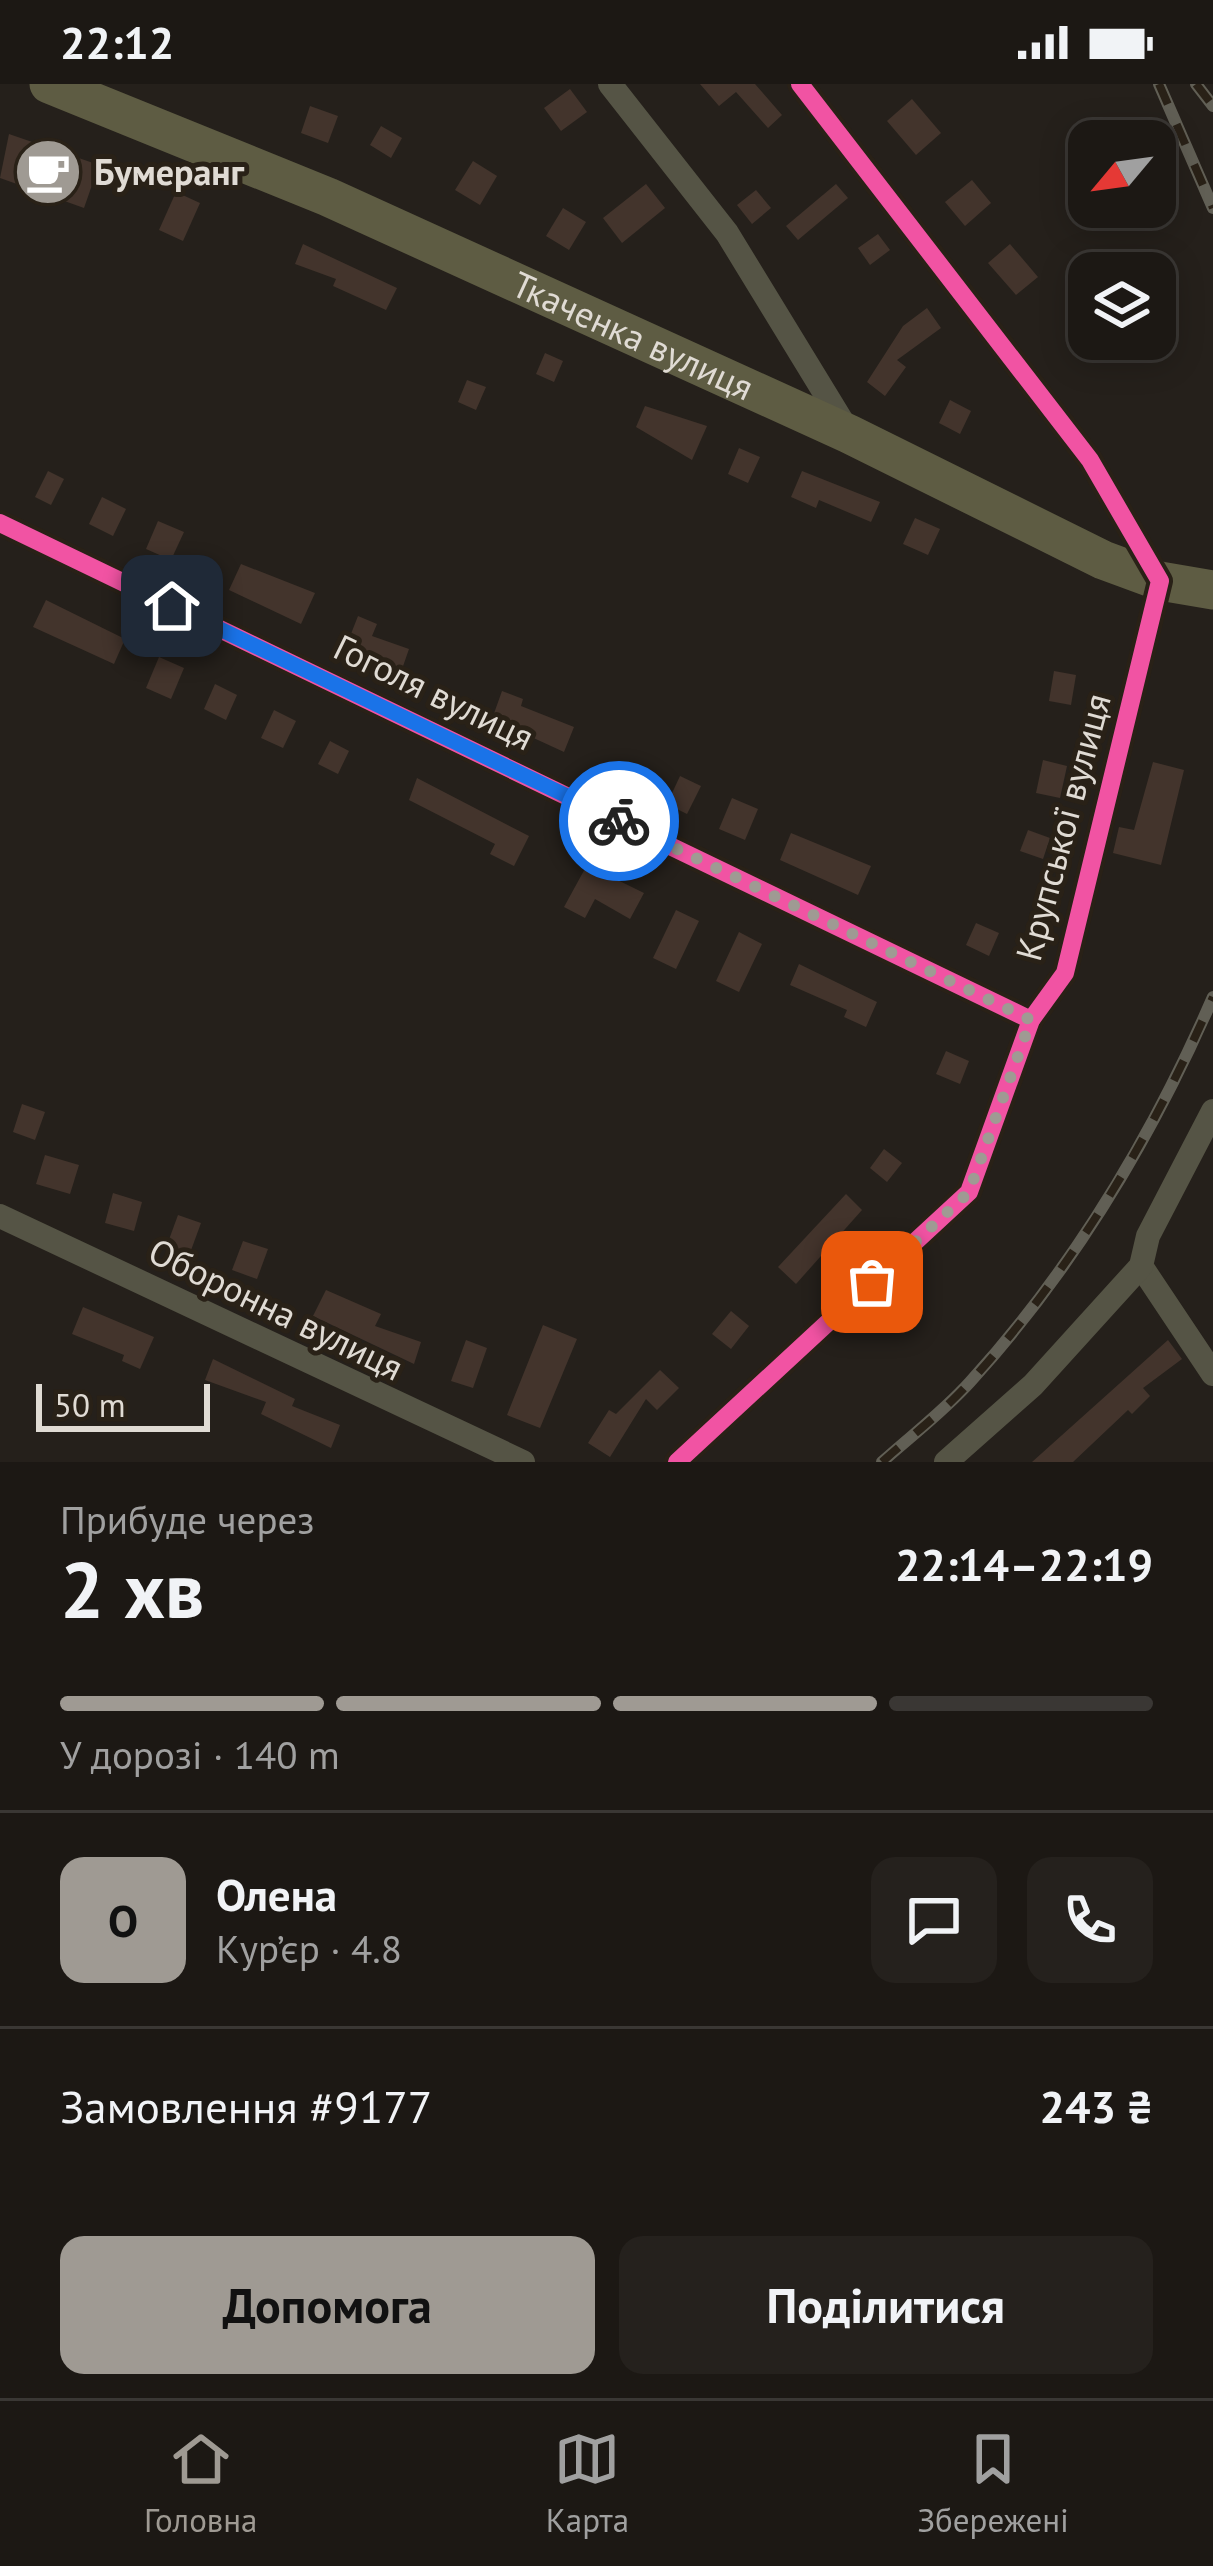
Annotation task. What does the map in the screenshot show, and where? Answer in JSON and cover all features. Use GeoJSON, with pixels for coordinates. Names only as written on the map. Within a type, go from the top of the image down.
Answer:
{"type":"FeatureCollection","features":[{"type":"Feature","properties":{"kind":"main road","name":"Ткаченка вулиця"},"geometry":{"type":"LineString","coordinates":[[53,84],[328,197],[849,434],[1103,560],[1160,581],[1213,590]]}},
{"type":"Feature","properties":{"kind":"street"},"geometry":{"type":"LineString","coordinates":[[610,84],[727,233],[849,434]]}},
{"type":"Feature","properties":{"kind":"street"},"geometry":{"type":"LineString","coordinates":[[800,84],[1090,460],[1160,581]]}},
{"type":"Feature","properties":{"kind":"street","name":"Гоголя вулиця"},"geometry":{"type":"LineString","coordinates":[[0,524],[1031,1020]]}},
{"type":"Feature","properties":{"kind":"street","name":"Крупської вулиця"},"geometry":{"type":"LineString","coordinates":[[676,1462],[969,1192],[1031,1020],[1065,973],[1160,581]]}},
{"type":"Feature","properties":{"kind":"street"},"geometry":{"type":"LineString","coordinates":[[946,1462],[1033,1385],[1141,1266],[1148,1236],[1213,1111]]}},
{"type":"Feature","properties":{"kind":"street","name":"Оборонна вулиця"},"geometry":{"type":"LineString","coordinates":[[0,1216],[524,1462]]}},
{"type":"Feature","properties":{"kind":"street"},"geometry":{"type":"LineString","coordinates":[[1141,1266],[1213,1374]]}},
{"type":"Feature","properties":{"kind":"building"},"geometry":{"type":"Polygon","coordinates":[[[700,84],[755,84],[782,115],[768,128],[736,92],[719,106],[700,84]]]}},
{"type":"Feature","properties":{"kind":"building"},"geometry":{"type":"Polygon","coordinates":[[[570,89],[587,112],[561,131],[544,108],[570,89]]]}},
{"type":"Feature","properties":{"kind":"building"},"geometry":{"type":"Polygon","coordinates":[[[912,99],[941,133],[916,155],[887,121],[912,99]]]}},
{"type":"Feature","properties":{"kind":"building"},"geometry":{"type":"Polygon","coordinates":[[[310,106],[338,116],[328,143],[301,133],[310,106]]]}},
{"type":"Feature","properties":{"kind":"building"},"geometry":{"type":"Polygon","coordinates":[[[381,126],[402,138],[391,158],[370,145],[381,126]]]}},
{"type":"Feature","properties":{"kind":"building","name":"Бумеранг"},"geometry":{"type":"Polygon","coordinates":[[[9,134],[99,165],[84,208],[0,178],[9,134]]]}},
{"type":"Feature","properties":{"kind":"building"},"geometry":{"type":"Polygon","coordinates":[[[473,161],[497,176],[480,205],[455,190],[473,161]]]}},
{"type":"Feature","properties":{"kind":"building"},"geometry":{"type":"Polygon","coordinates":[[[972,180],[991,203],[965,226],[945,202],[972,180]]]}},
{"type":"Feature","properties":{"kind":"building"},"geometry":{"type":"Polygon","coordinates":[[[646,184],[665,208],[622,243],[603,218],[646,184]]]}},
{"type":"Feature","properties":{"kind":"building"},"geometry":{"type":"Polygon","coordinates":[[[836,184],[848,198],[798,240],[786,226],[836,184]]]}},
{"type":"Feature","properties":{"kind":"building"},"geometry":{"type":"Polygon","coordinates":[[[756,190],[771,208],[752,224],[737,205],[756,190]]]}},
{"type":"Feature","properties":{"kind":"building"},"geometry":{"type":"Polygon","coordinates":[[[176,192],[200,203],[183,241],[159,230],[176,192]]]}},
{"type":"Feature","properties":{"kind":"building"},"geometry":{"type":"Polygon","coordinates":[[[563,208],[586,222],[569,250],[546,236],[563,208]]]}},
{"type":"Feature","properties":{"kind":"building"},"geometry":{"type":"Polygon","coordinates":[[[878,234],[890,250],[870,265],[858,248],[878,234]]]}},
{"type":"Feature","properties":{"kind":"building"},"geometry":{"type":"Polygon","coordinates":[[[303,244],[397,288],[386,310],[333,286],[336,279],[295,264],[303,244]]]}},
{"type":"Feature","properties":{"kind":"building"},"geometry":{"type":"Polygon","coordinates":[[[1010,244],[1038,277],[1016,295],[988,263],[1010,244]]]}},
{"type":"Feature","properties":{"kind":"building"},"geometry":{"type":"Polygon","coordinates":[[[927,308],[941,328],[897,360],[906,367],[885,396],[867,382],[903,326],[927,308]]]}},
{"type":"Feature","properties":{"kind":"building"},"geometry":{"type":"Polygon","coordinates":[[[545,353],[563,361],[554,382],[536,374],[545,353]]]}},
{"type":"Feature","properties":{"kind":"building"},"geometry":{"type":"Polygon","coordinates":[[[467,380],[486,387],[476,410],[458,402],[467,380]]]}},
{"type":"Feature","properties":{"kind":"building"},"geometry":{"type":"Polygon","coordinates":[[[950,400],[971,411],[960,434],[939,423],[950,400]]]}},
{"type":"Feature","properties":{"kind":"building"},"geometry":{"type":"Polygon","coordinates":[[[645,406],[707,426],[692,460],[636,427],[645,406]]]}},
{"type":"Feature","properties":{"kind":"building"},"geometry":{"type":"Polygon","coordinates":[[[739,448],[760,457],[748,483],[728,474],[739,448]]]}},
{"type":"Feature","properties":{"kind":"building"},"geometry":{"type":"Polygon","coordinates":[[[48,471],[64,479],[51,505],[35,497],[48,471]]]}},
{"type":"Feature","properties":{"kind":"building"},"geometry":{"type":"Polygon","coordinates":[[[802,471],[880,502],[871,522],[819,500],[816,508],[791,497],[802,471]]]}},
{"type":"Feature","properties":{"kind":"building"},"geometry":{"type":"Polygon","coordinates":[[[102,497],[126,509],[113,536],[89,524],[102,497]]]}},
{"type":"Feature","properties":{"kind":"building"},"geometry":{"type":"Polygon","coordinates":[[[915,518],[940,529],[928,555],[903,544],[915,518]]]}},
{"type":"Feature","properties":{"kind":"building"},"geometry":{"type":"Polygon","coordinates":[[[158,521],[184,532],[171,560],[146,549],[158,521]]]}},
{"type":"Feature","properties":{"kind":"building"},"geometry":{"type":"Polygon","coordinates":[[[241,564],[315,593],[301,624],[229,590],[241,564]]]}},
{"type":"Feature","properties":{"kind":"building"},"geometry":{"type":"Polygon","coordinates":[[[46,600],[125,639],[114,664],[33,627],[46,600]]]}},
{"type":"Feature","properties":{"kind":"building"},"geometry":{"type":"Polygon","coordinates":[[[358,616],[377,624],[372,636],[409,649],[401,672],[347,644],[358,616]]]}},
{"type":"Feature","properties":{"kind":"building"},"geometry":{"type":"Polygon","coordinates":[[[159,657],[184,668],[171,699],[146,688],[159,657]]]}},
{"type":"Feature","properties":{"kind":"building"},"geometry":{"type":"Polygon","coordinates":[[[1054,671],[1076,675],[1071,705],[1049,701],[1054,671]]]}},
{"type":"Feature","properties":{"kind":"building"},"geometry":{"type":"Polygon","coordinates":[[[215,684],[237,695],[226,720],[204,709],[215,684]]]}},
{"type":"Feature","properties":{"kind":"building"},"geometry":{"type":"Polygon","coordinates":[[[502,691],[523,699],[521,706],[574,727],[564,752],[492,719],[502,691]]]}},
{"type":"Feature","properties":{"kind":"building"},"geometry":{"type":"Polygon","coordinates":[[[274,710],[296,721],[283,748],[261,738],[274,710]]]}},
{"type":"Feature","properties":{"kind":"building"},"geometry":{"type":"Polygon","coordinates":[[[330,741],[349,751],[338,774],[318,764],[330,741]]]}},
{"type":"Feature","properties":{"kind":"building"},"geometry":{"type":"Polygon","coordinates":[[[1043,760],[1067,766],[1060,798],[1036,793],[1043,760]]]}},
{"type":"Feature","properties":{"kind":"building"},"geometry":{"type":"Polygon","coordinates":[[[619,762],[641,773],[633,790],[611,779],[619,762]]]}},
{"type":"Feature","properties":{"kind":"building"},"geometry":{"type":"Polygon","coordinates":[[[1153,762],[1184,770],[1161,865],[1113,853],[1119,827],[1134,830],[1153,762]]]}},
{"type":"Feature","properties":{"kind":"building"},"geometry":{"type":"Polygon","coordinates":[[[680,776],[701,786],[687,814],[667,804],[680,776]]]}},
{"type":"Feature","properties":{"kind":"building"},"geometry":{"type":"Polygon","coordinates":[[[417,778],[529,836],[514,866],[490,854],[495,844],[409,800],[417,778]]]}},
{"type":"Feature","properties":{"kind":"building"},"geometry":{"type":"Polygon","coordinates":[[[732,798],[758,809],[745,840],[719,829],[732,798]]]}},
{"type":"Feature","properties":{"kind":"building"},"geometry":{"type":"Polygon","coordinates":[[[1028,830],[1050,838],[1043,859],[1020,851],[1028,830]]]}},
{"type":"Feature","properties":{"kind":"building"},"geometry":{"type":"Polygon","coordinates":[[[791,833],[871,866],[858,895],[780,860],[791,833]]]}},
{"type":"Feature","properties":{"kind":"building"},"geometry":{"type":"Polygon","coordinates":[[[587,865],[644,893],[630,919],[595,899],[585,918],[564,907],[587,865]]]}},
{"type":"Feature","properties":{"kind":"building"},"geometry":{"type":"Polygon","coordinates":[[[676,910],[699,921],[676,969],[653,958],[676,910]]]}},
{"type":"Feature","properties":{"kind":"building"},"geometry":{"type":"Polygon","coordinates":[[[976,923],[999,933],[989,956],[966,945],[976,923]]]}},
{"type":"Feature","properties":{"kind":"building"},"geometry":{"type":"Polygon","coordinates":[[[739,932],[762,944],[739,992],[716,981],[739,932]]]}},
{"type":"Feature","properties":{"kind":"building"},"geometry":{"type":"Polygon","coordinates":[[[799,964],[877,1002],[866,1027],[844,1017],[847,1010],[790,985],[799,964]]]}},
{"type":"Feature","properties":{"kind":"building"},"geometry":{"type":"Polygon","coordinates":[[[946,1051],[969,1061],[960,1084],[936,1074],[946,1051]]]}},
{"type":"Feature","properties":{"kind":"building"},"geometry":{"type":"Polygon","coordinates":[[[22,1104],[45,1112],[35,1140],[13,1132],[22,1104]]]}},
{"type":"Feature","properties":{"kind":"building"},"geometry":{"type":"Polygon","coordinates":[[[884,1149],[902,1163],[887,1182],[870,1168],[884,1149]]]}},
{"type":"Feature","properties":{"kind":"building"},"geometry":{"type":"Polygon","coordinates":[[[45,1155],[79,1165],[70,1194],[36,1184],[45,1155]]]}},
{"type":"Feature","properties":{"kind":"building"},"geometry":{"type":"Polygon","coordinates":[[[113,1193],[142,1202],[134,1231],[105,1223],[113,1193]]]}},
{"type":"Feature","properties":{"kind":"building"},"geometry":{"type":"Polygon","coordinates":[[[846,1194],[862,1210],[796,1284],[778,1267],[846,1194]]]}},
{"type":"Feature","properties":{"kind":"building"},"geometry":{"type":"Polygon","coordinates":[[[178,1215],[201,1223],[190,1253],[167,1245],[178,1215]]]}},
{"type":"Feature","properties":{"kind":"building"},"geometry":{"type":"Polygon","coordinates":[[[243,1241],[268,1249],[257,1279],[232,1270],[243,1241]]]}},
{"type":"Feature","properties":{"kind":"building"},"geometry":{"type":"Polygon","coordinates":[[[326,1290],[381,1314],[375,1326],[421,1342],[414,1364],[313,1316],[326,1290]]]}},
{"type":"Feature","properties":{"kind":"building"},"geometry":{"type":"Polygon","coordinates":[[[83,1307],[154,1337],[140,1369],[122,1361],[124,1355],[72,1334],[83,1307]]]}},
{"type":"Feature","properties":{"kind":"building"},"geometry":{"type":"Polygon","coordinates":[[[731,1311],[749,1326],[731,1349],[712,1334],[731,1311]]]}},
{"type":"Feature","properties":{"kind":"building"},"geometry":{"type":"Polygon","coordinates":[[[543,1325],[577,1339],[540,1428],[507,1415],[543,1325]]]}},
{"type":"Feature","properties":{"kind":"building"},"geometry":{"type":"Polygon","coordinates":[[[466,1340],[487,1348],[473,1388],[451,1381],[466,1340]]]}},
{"type":"Feature","properties":{"kind":"building"},"geometry":{"type":"Polygon","coordinates":[[[1168,1340],[1182,1359],[1143,1388],[1150,1396],[1132,1414],[1128,1410],[1073,1462],[1032,1462],[1168,1340]]]}},
{"type":"Feature","properties":{"kind":"building"},"geometry":{"type":"Polygon","coordinates":[[[213,1359],[295,1399],[292,1406],[340,1425],[331,1448],[261,1414],[266,1402],[205,1380],[213,1359]]]}},
{"type":"Feature","properties":{"kind":"building"},"geometry":{"type":"Polygon","coordinates":[[[660,1370],[679,1388],[657,1410],[646,1399],[610,1457],[588,1443],[609,1410],[616,1414],[660,1370]]]}},
{"type":"Feature","properties":{"kind":"railway"},"geometry":{"type":"LineString","coordinates":[[1159,84],[1213,208]]}},
{"type":"Feature","properties":{"kind":"railway"},"geometry":{"type":"LineString","coordinates":[[1196,84],[1213,106]]}},
{"type":"Feature","properties":{"kind":"railway"},"geometry":{"type":"LineString","coordinates":[[882,1462],[970,1382],[1043,1294],[1137,1150],[1213,997]]}},
{"type":"Feature","properties":{"kind":"cycle path"},"geometry":{"type":"LineString","coordinates":[[677,1462],[969,1192],[1031,1020],[1065,973],[1160,581],[1090,460],[800,84]]}},
{"type":"Feature","properties":{"kind":"cycle path"},"geometry":{"type":"LineString","coordinates":[[0,523],[1031,1020]]}},
{"type":"Feature","properties":{"kind":"way so far"},"geometry":{"type":"LineString","coordinates":[[619,821],[1031,1020],[969,1192],[872,1282]]}},
{"type":"Feature","properties":{"kind":"place","name":"Бумеранг"},"geometry":{"type":"Point","coordinates":[48,172]}},
{"type":"Feature","properties":{"kind":"route"},"geometry":{"type":"LineString","coordinates":[[172,606],[619,821]]}}]}
